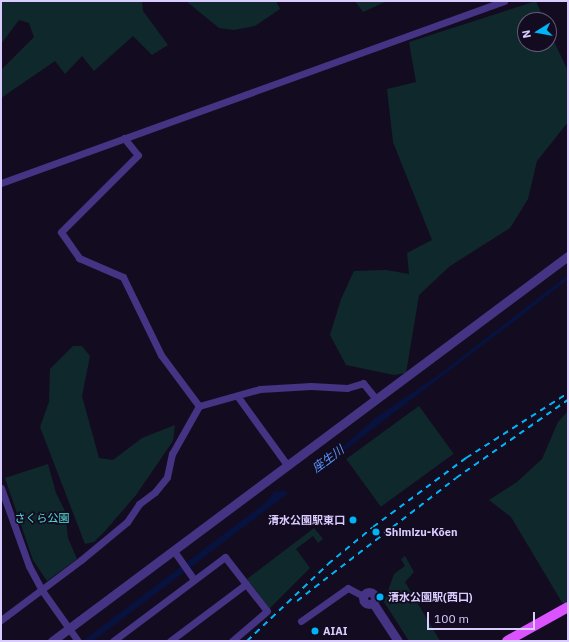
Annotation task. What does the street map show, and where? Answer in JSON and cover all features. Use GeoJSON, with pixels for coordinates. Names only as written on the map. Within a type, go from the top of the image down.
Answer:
{"type":"FeatureCollection","features":[{"type":"Feature","properties":{"kind":"main road"},"geometry":{"type":"LineString","coordinates":[[507,641],[568,607]]}},
{"type":"Feature","properties":{"kind":"street"},"geometry":{"type":"LineString","coordinates":[[1,183],[504,1]]}},
{"type":"Feature","properties":{"kind":"street"},"geometry":{"type":"LineString","coordinates":[[124,138],[138,156],[61,232],[79,258],[123,277],[161,356],[199,406]]}},
{"type":"Feature","properties":{"kind":"street"},"geometry":{"type":"LineString","coordinates":[[52,641],[74,635],[174,551],[568,256]]}},
{"type":"Feature","properties":{"kind":"street"},"geometry":{"type":"LineString","coordinates":[[1,620],[127,522],[139,504],[155,492],[167,477],[172,454],[199,406],[238,397],[260,389],[311,386],[346,388],[363,383],[376,400]]}},
{"type":"Feature","properties":{"kind":"street"},"geometry":{"type":"LineString","coordinates":[[238,397],[288,466]]}},
{"type":"Feature","properties":{"kind":"street"},"geometry":{"type":"LineString","coordinates":[[1,488],[21,546],[42,589],[74,635]]}},
{"type":"Feature","properties":{"kind":"street"},"geometry":{"type":"LineString","coordinates":[[174,551],[192,578]]}},
{"type":"Feature","properties":{"kind":"street"},"geometry":{"type":"LineString","coordinates":[[113,641],[192,578],[225,557],[267,611],[232,641]]}},
{"type":"Feature","properties":{"kind":"street"},"geometry":{"type":"LineString","coordinates":[[170,641],[246,584]]}},
{"type":"Feature","properties":{"kind":"street"},"geometry":{"type":"LineString","coordinates":[[301,621],[348,588],[363,596],[371,592],[375,597],[373,603],[398,641]]}},
{"type":"Feature","properties":{"kind":"green space"},"geometry":{"type":"Polygon","coordinates":[[[1,1],[142,1],[143,11],[168,45],[152,55],[133,36],[94,71],[82,56],[65,74],[55,61],[1,98],[1,70],[34,37],[29,23],[19,20],[1,44],[1,1]]]}},
{"type":"Feature","properties":{"kind":"green space"},"geometry":{"type":"Polygon","coordinates":[[[186,1],[276,1],[280,9],[255,26],[234,30],[219,28],[186,1]]]}},
{"type":"Feature","properties":{"kind":"green space"},"geometry":{"type":"Polygon","coordinates":[[[355,1],[387,1],[363,12],[355,1]]]}},
{"type":"Feature","properties":{"kind":"green space"},"geometry":{"type":"Polygon","coordinates":[[[536,1],[541,12],[517,12],[517,52],[557,52],[557,48],[568,71],[568,122],[537,161],[528,199],[510,228],[450,266],[419,295],[406,373],[394,375],[346,365],[330,335],[341,299],[354,271],[386,270],[409,274],[407,253],[432,240],[393,142],[387,89],[416,82],[409,42],[536,1]]]}},
{"type":"Feature","properties":{"kind":"green space"},"geometry":{"type":"Polygon","coordinates":[[[73,346],[82,346],[90,356],[82,396],[99,458],[113,460],[142,438],[175,425],[173,441],[136,495],[94,542],[85,544],[40,427],[49,402],[50,369],[73,346]]]}},
{"type":"Feature","properties":{"kind":"green space"},"geometry":{"type":"Polygon","coordinates":[[[419,406],[454,454],[381,507],[346,459],[419,406]]]}},
{"type":"Feature","properties":{"kind":"green space"},"geometry":{"type":"Polygon","coordinates":[[[568,411],[568,601],[563,604],[511,517],[489,500],[517,482],[542,459],[558,422],[568,411]]]}},
{"type":"Feature","properties":{"kind":"green space","name":"さくら公園"},"geometry":{"type":"Polygon","coordinates":[[[48,464],[56,493],[65,511],[68,538],[77,559],[47,581],[33,560],[5,478],[48,464]]]}},
{"type":"Feature","properties":{"kind":"green space"},"geometry":{"type":"Polygon","coordinates":[[[314,528],[323,539],[318,543],[313,536],[296,549],[310,568],[269,609],[247,579],[314,528]]]}},
{"type":"Feature","properties":{"kind":"green space"},"geometry":{"type":"Polygon","coordinates":[[[405,556],[414,572],[405,582],[440,641],[409,641],[384,602],[394,574],[405,566],[401,559],[405,556]]]}},
{"type":"Feature","properties":{"kind":"water","name":"座生川"},"geometry":{"type":"Polygon","coordinates":[[[568,275],[568,279],[520,317],[93,641],[83,641],[265,503],[274,492],[280,492],[345,445],[374,419],[437,376],[568,275]]]}},
{"type":"Feature","properties":{"kind":"pier"},"geometry":{"type":"Polygon","coordinates":[[[313,464],[315,475],[291,494],[280,489],[313,464]]]}},
{"type":"Feature","properties":{"kind":"railway"},"geometry":{"type":"LineString","coordinates":[[247,641],[328,564],[373,527],[466,458],[568,393]]}},
{"type":"Feature","properties":{"kind":"railway"},"geometry":{"type":"LineString","coordinates":[[297,601],[456,478],[568,400]]}},
{"type":"Feature","properties":{"kind":"place","name":"清水公園駅東口"},"geometry":{"type":"Point","coordinates":[353,520]}},
{"type":"Feature","properties":{"kind":"place","name":"Shimizu-Kōen"},"geometry":{"type":"Point","coordinates":[376,532]}},
{"type":"Feature","properties":{"kind":"place","name":"清水公園駅(西口)"},"geometry":{"type":"Point","coordinates":[380,597]}},
{"type":"Feature","properties":{"kind":"place","name":"AIAI"},"geometry":{"type":"Point","coordinates":[315,631]}}]}
